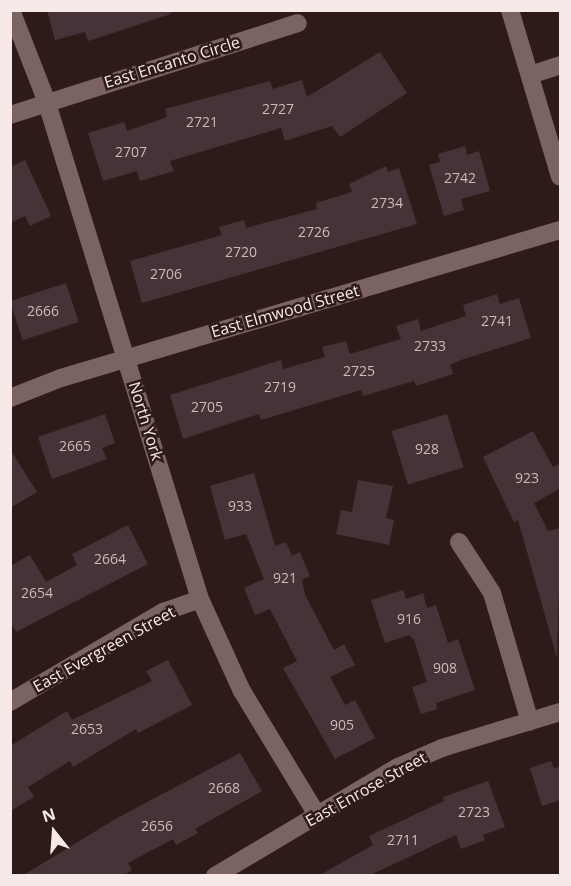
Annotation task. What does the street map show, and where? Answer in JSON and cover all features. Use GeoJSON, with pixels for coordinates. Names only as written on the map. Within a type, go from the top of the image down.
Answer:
{"type":"FeatureCollection","features":[{"type":"Feature","properties":{"kind":"street","name":"North York"},"geometry":{"type":"LineString","coordinates":[[11,10],[46,100],[200,598],[242,691],[317,814]]}},
{"type":"Feature","properties":{"kind":"street"},"geometry":{"type":"LineString","coordinates":[[510,10],[561,177]]}},
{"type":"Feature","properties":{"kind":"street","name":"East Encanto Circle"},"geometry":{"type":"LineString","coordinates":[[10,115],[46,100],[298,23]]}},
{"type":"Feature","properties":{"kind":"street"},"geometry":{"type":"LineString","coordinates":[[530,75],[561,65]]}},
{"type":"Feature","properties":{"kind":"street","name":"East Elmwood Street"},"geometry":{"type":"LineString","coordinates":[[10,398],[127,358],[561,230]]}},
{"type":"Feature","properties":{"kind":"street"},"geometry":{"type":"LineString","coordinates":[[459,542],[492,593],[530,722]]}},
{"type":"Feature","properties":{"kind":"street","name":"East Evergreen Street"},"geometry":{"type":"LineString","coordinates":[[10,702],[164,612],[200,598]]}},
{"type":"Feature","properties":{"kind":"street","name":"East Enrose Street"},"geometry":{"type":"LineString","coordinates":[[215,876],[409,762],[561,712]]}},
{"type":"Feature","properties":{"kind":"building"},"geometry":{"type":"Polygon","coordinates":[[[47,10],[171,10],[171,14],[88,41],[85,32],[55,40],[47,10]]]}},
{"type":"Feature","properties":{"kind":"building"},"geometry":{"type":"Polygon","coordinates":[[[380,52],[407,93],[340,137],[332,126],[285,141],[281,128],[170,161],[174,171],[140,181],[137,171],[103,181],[88,133],[124,122],[127,131],[167,117],[165,109],[270,81],[273,89],[302,80],[307,97],[380,52]]]}},
{"type":"Feature","properties":{"kind":"building"},"geometry":{"type":"Polygon","coordinates":[[[465,146],[467,155],[479,151],[490,191],[461,199],[464,210],[444,216],[429,165],[440,162],[438,154],[465,146]]]}},
{"type":"Feature","properties":{"kind":"building"},"geometry":{"type":"Polygon","coordinates":[[[25,160],[51,216],[30,226],[25,216],[10,223],[10,167],[25,160]]]}},
{"type":"Feature","properties":{"kind":"building"},"geometry":{"type":"Polygon","coordinates":[[[386,166],[388,172],[399,168],[417,224],[142,303],[130,261],[222,235],[219,227],[244,220],[246,228],[317,209],[316,203],[352,192],[349,184],[386,166]]]}},
{"type":"Feature","properties":{"kind":"building"},"geometry":{"type":"Polygon","coordinates":[[[66,283],[79,322],[23,340],[10,301],[66,283]]]}},
{"type":"Feature","properties":{"kind":"building"},"geometry":{"type":"Polygon","coordinates":[[[497,294],[500,304],[519,298],[531,338],[461,360],[450,365],[453,374],[416,386],[414,381],[363,396],[361,390],[261,420],[259,414],[183,439],[170,395],[281,360],[283,369],[325,357],[322,347],[346,341],[350,354],[401,339],[396,326],[418,319],[421,331],[466,316],[463,305],[497,294]]]}},
{"type":"Feature","properties":{"kind":"building"},"geometry":{"type":"Polygon","coordinates":[[[105,414],[115,443],[102,448],[107,459],[52,479],[38,437],[105,414]]]}},
{"type":"Feature","properties":{"kind":"building"},"geometry":{"type":"Polygon","coordinates":[[[447,414],[463,468],[408,485],[392,431],[447,414]]]}},
{"type":"Feature","properties":{"kind":"building"},"geometry":{"type":"Polygon","coordinates":[[[533,431],[553,467],[561,463],[561,488],[534,503],[548,531],[561,528],[557,658],[518,520],[514,522],[483,457],[533,431]]]}},
{"type":"Feature","properties":{"kind":"building"},"geometry":{"type":"Polygon","coordinates":[[[10,449],[37,492],[10,508],[10,449]]]}},
{"type":"Feature","properties":{"kind":"building"},"geometry":{"type":"Polygon","coordinates":[[[254,473],[275,546],[286,542],[292,556],[300,552],[310,576],[302,580],[305,595],[334,650],[344,644],[355,665],[330,677],[345,705],[355,700],[375,738],[335,759],[283,668],[297,661],[270,609],[255,615],[244,588],[264,579],[246,534],[225,540],[210,486],[254,473]]]}},
{"type":"Feature","properties":{"kind":"building"},"geometry":{"type":"Polygon","coordinates":[[[358,480],[393,486],[386,518],[394,520],[389,545],[336,534],[341,510],[352,512],[358,480]]]}},
{"type":"Feature","properties":{"kind":"building"},"geometry":{"type":"Polygon","coordinates":[[[128,525],[148,564],[16,632],[10,622],[10,566],[30,555],[46,582],[77,565],[72,554],[128,525]]]}},
{"type":"Feature","properties":{"kind":"building"},"geometry":{"type":"Polygon","coordinates":[[[403,590],[406,599],[423,593],[427,608],[436,605],[448,643],[458,639],[475,690],[436,703],[437,709],[421,714],[412,687],[427,682],[414,640],[409,635],[385,643],[371,600],[403,590]]]}},
{"type":"Feature","properties":{"kind":"building"},"geometry":{"type":"Polygon","coordinates":[[[168,660],[192,705],[138,733],[136,729],[73,767],[70,761],[28,787],[34,797],[10,811],[10,746],[67,711],[72,720],[152,681],[146,671],[168,660]]]}},
{"type":"Feature","properties":{"kind":"building"},"geometry":{"type":"Polygon","coordinates":[[[240,753],[262,791],[195,829],[198,833],[176,845],[173,839],[128,863],[132,870],[123,876],[22,876],[117,818],[240,753]]]}},
{"type":"Feature","properties":{"kind":"building"},"geometry":{"type":"Polygon","coordinates":[[[551,761],[554,768],[561,766],[561,800],[542,806],[530,768],[551,761]]]}},
{"type":"Feature","properties":{"kind":"building"},"geometry":{"type":"Polygon","coordinates":[[[488,781],[505,827],[483,835],[485,840],[461,849],[456,835],[368,876],[318,876],[373,845],[369,836],[444,801],[443,797],[488,781]]]}}]}
